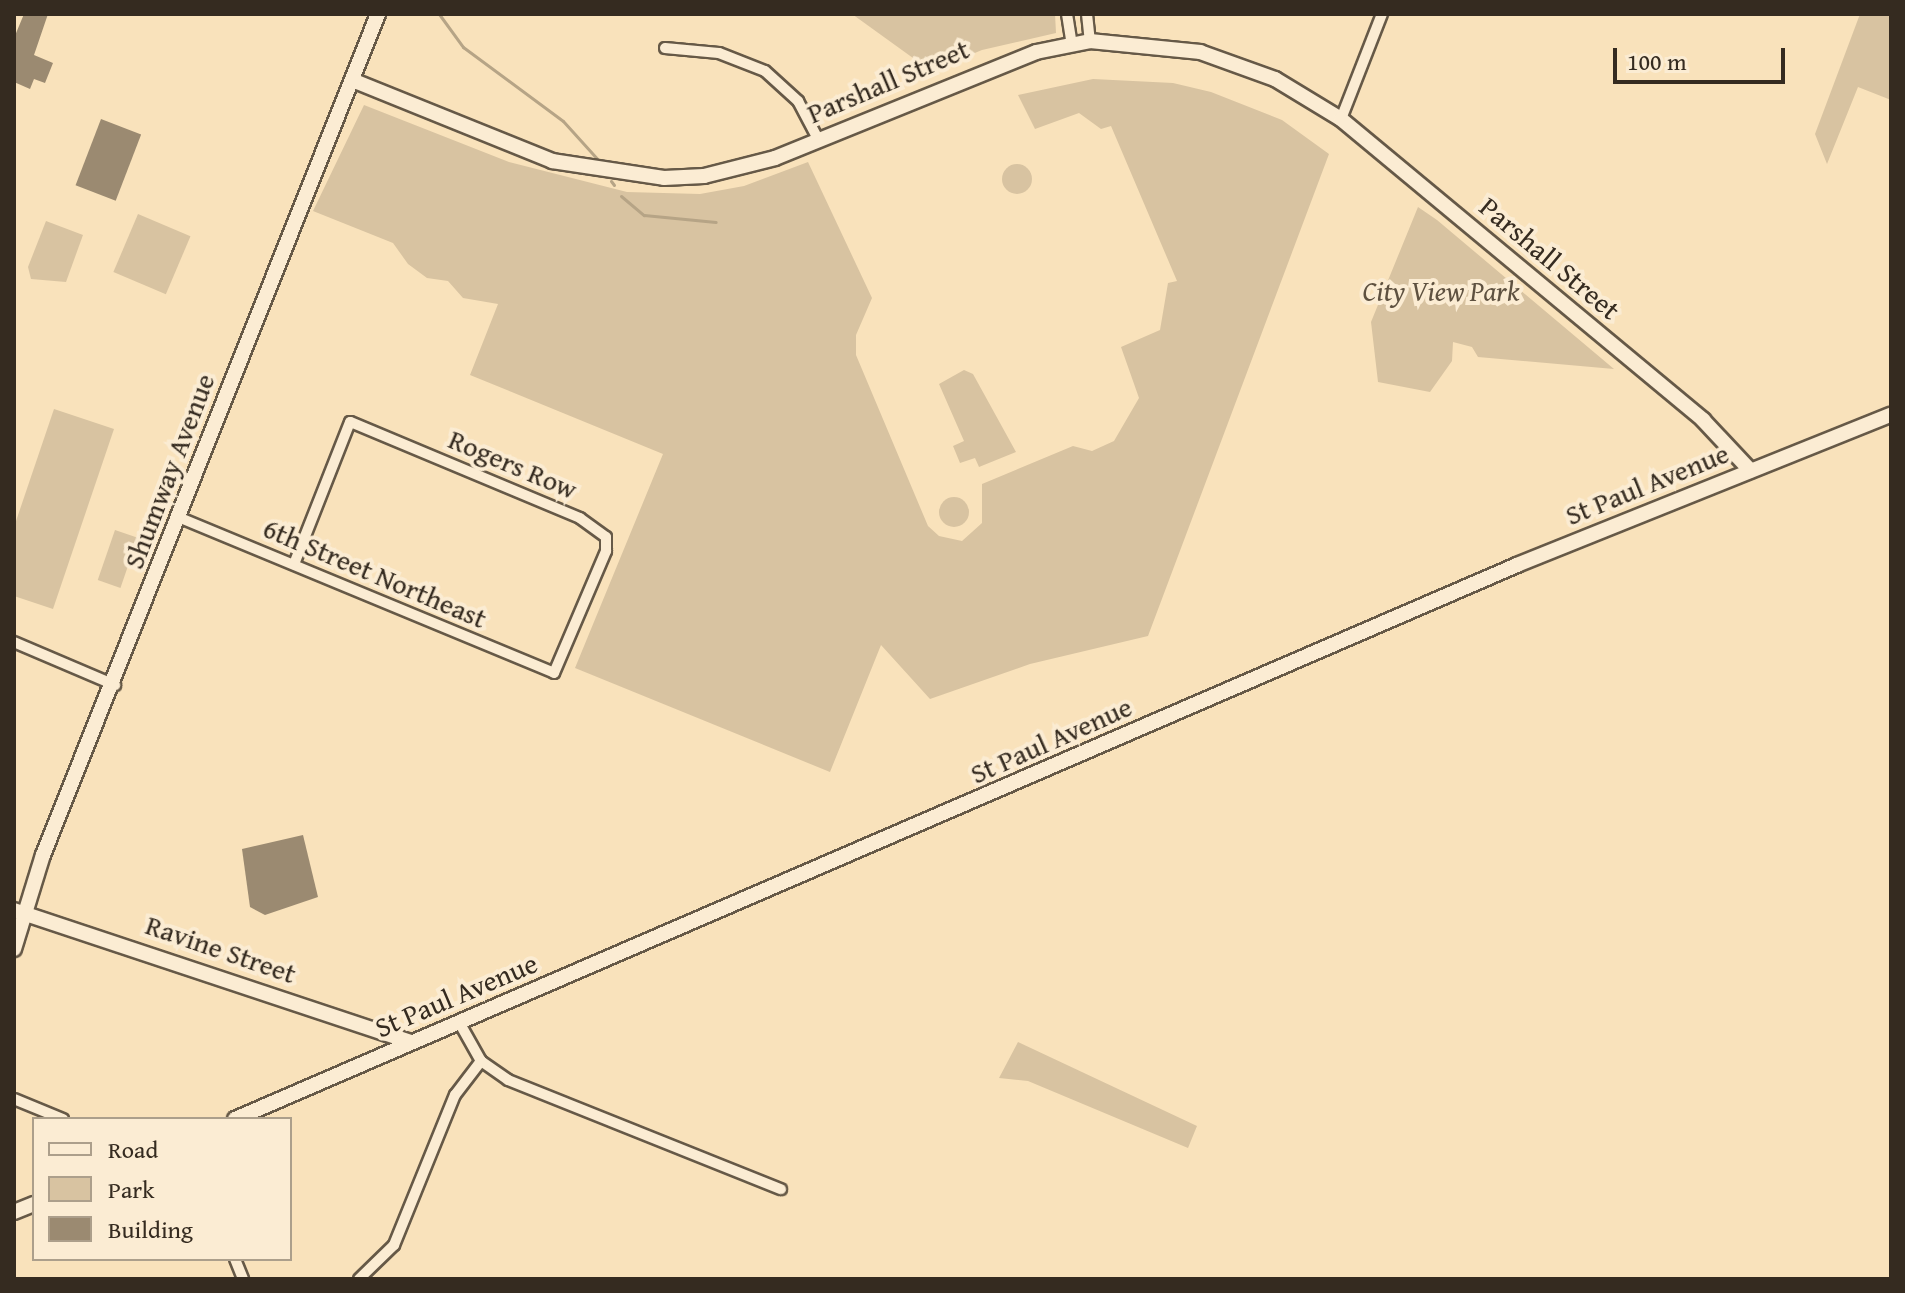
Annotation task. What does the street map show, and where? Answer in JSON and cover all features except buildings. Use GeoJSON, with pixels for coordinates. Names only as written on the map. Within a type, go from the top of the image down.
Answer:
{"type":"FeatureCollection","features":[{"type":"Feature","properties":{"kind":"street","name":"Shumway Avenue"},"geometry":{"type":"LineString","coordinates":[[14,949],[21,911],[115,685],[178,517],[378,14]]}},
{"type":"Feature","properties":{"kind":"street"},"geometry":{"type":"LineString","coordinates":[[1067,14],[1072,44]]}},
{"type":"Feature","properties":{"kind":"street"},"geometry":{"type":"LineString","coordinates":[[1087,14],[1090,41]]}},
{"type":"Feature","properties":{"kind":"street"},"geometry":{"type":"LineString","coordinates":[[1341,119],[1382,14]]}},
{"type":"Feature","properties":{"kind":"street","name":"Parshall Street"},"geometry":{"type":"LineString","coordinates":[[352,80],[552,161],[626,177],[739,169],[981,70],[1072,44],[1090,41],[1153,44],[1238,64],[1341,119],[1703,420],[1750,470]]}},
{"type":"Feature","properties":{"kind":"street"},"geometry":{"type":"LineString","coordinates":[[665,48],[719,53],[765,71],[798,101],[818,139]]}},
{"type":"Feature","properties":{"kind":"street","name":"St Paul Avenue"},"geometry":{"type":"LineString","coordinates":[[240,1117],[1750,470],[1891,415]]}},
{"type":"Feature","properties":{"kind":"street","name":"Rogers Row"},"geometry":{"type":"LineString","coordinates":[[294,564],[350,422],[580,518],[606,537],[606,551],[554,673]]}},
{"type":"Feature","properties":{"kind":"street","name":"6th Street Northeast"},"geometry":{"type":"LineString","coordinates":[[178,517],[554,673]]}},
{"type":"Feature","properties":{"kind":"street"},"geometry":{"type":"LineString","coordinates":[[14,642],[115,685]]}},
{"type":"Feature","properties":{"kind":"street","name":"Ravine Street"},"geometry":{"type":"LineString","coordinates":[[21,911],[411,1042]]}},
{"type":"Feature","properties":{"kind":"street"},"geometry":{"type":"LineString","coordinates":[[459,1022],[481,1061],[508,1080],[781,1189]]}},
{"type":"Feature","properties":{"kind":"street"},"geometry":{"type":"LineString","coordinates":[[359,1279],[394,1245],[455,1095],[481,1061]]}},
{"type":"Feature","properties":{"kind":"street"},"geometry":{"type":"LineString","coordinates":[[14,1099],[58,1117]]}},
{"type":"Feature","properties":{"kind":"green space"},"geometry":{"type":"Polygon","coordinates":[[[852,14],[1055,14],[1056,33],[982,50],[931,71],[852,14]]]}},
{"type":"Feature","properties":{"kind":"green space"},"geometry":{"type":"Polygon","coordinates":[[[1860,14],[1891,14],[1891,100],[1858,87],[1827,164],[1815,134],[1860,14]]]}},
{"type":"Feature","properties":{"kind":"green space"},"geometry":{"type":"Polygon","coordinates":[[[1093,79],[1173,83],[1211,92],[1282,120],[1329,154],[1148,636],[1030,664],[930,699],[881,645],[830,772],[575,668],[663,454],[470,375],[498,304],[463,298],[448,281],[427,278],[408,264],[393,243],[313,211],[364,105],[509,162],[627,192],[700,194],[744,186],[808,162],[872,298],[856,335],[856,355],[928,526],[939,536],[962,541],[982,523],[982,484],[1073,446],[1092,451],[1114,441],[1139,398],[1121,347],[1160,330],[1168,283],[1177,281],[1111,126],[1101,129],[1079,113],[1035,129],[1018,95],[1093,79]]]}},
{"type":"Feature","properties":{"kind":"green space"},"geometry":{"type":"Polygon","coordinates":[[[1017,164],[1028,168],[1032,179],[1028,190],[1017,194],[1006,190],[1002,179],[1006,168],[1017,164]]]}},
{"type":"Feature","properties":{"kind":"green space","name":"City View Park"},"geometry":{"type":"Polygon","coordinates":[[[1418,207],[1614,369],[1478,357],[1472,347],[1453,342],[1452,361],[1430,392],[1378,382],[1371,322],[1418,207]]]}},
{"type":"Feature","properties":{"kind":"green space"},"geometry":{"type":"Polygon","coordinates":[[[138,214],[190,236],[166,294],[113,272],[138,214]]]}},
{"type":"Feature","properties":{"kind":"green space"},"geometry":{"type":"Polygon","coordinates":[[[46,221],[83,235],[66,282],[31,279],[28,267],[46,221]]]}},
{"type":"Feature","properties":{"kind":"green space"},"geometry":{"type":"Polygon","coordinates":[[[964,370],[973,374],[1016,452],[979,467],[975,458],[960,463],[953,446],[964,441],[939,384],[964,370]]]}},
{"type":"Feature","properties":{"kind":"green space"},"geometry":{"type":"Polygon","coordinates":[[[54,409],[114,429],[53,609],[14,596],[14,527],[54,409]]]}},
{"type":"Feature","properties":{"kind":"green space"},"geometry":{"type":"Polygon","coordinates":[[[954,497],[965,501],[969,512],[965,523],[954,527],[943,523],[939,512],[943,501],[954,497]]]}},
{"type":"Feature","properties":{"kind":"green space"},"geometry":{"type":"Polygon","coordinates":[[[115,530],[138,538],[120,588],[98,580],[115,530]]]}},
{"type":"Feature","properties":{"kind":"green space"},"geometry":{"type":"Polygon","coordinates":[[[1018,1042],[1197,1126],[1188,1148],[1028,1081],[999,1078],[1018,1042]]]}},
{"type":"Feature","properties":{"kind":"waterway"},"geometry":{"type":"LineString","coordinates":[[439,14],[463,47],[563,121],[601,163]]}},
{"type":"Feature","properties":{"kind":"waterway"},"geometry":{"type":"LineString","coordinates":[[611,181],[614,185]]}},
{"type":"Feature","properties":{"kind":"waterway"},"geometry":{"type":"LineString","coordinates":[[621,196],[644,215],[716,222]]}}]}
